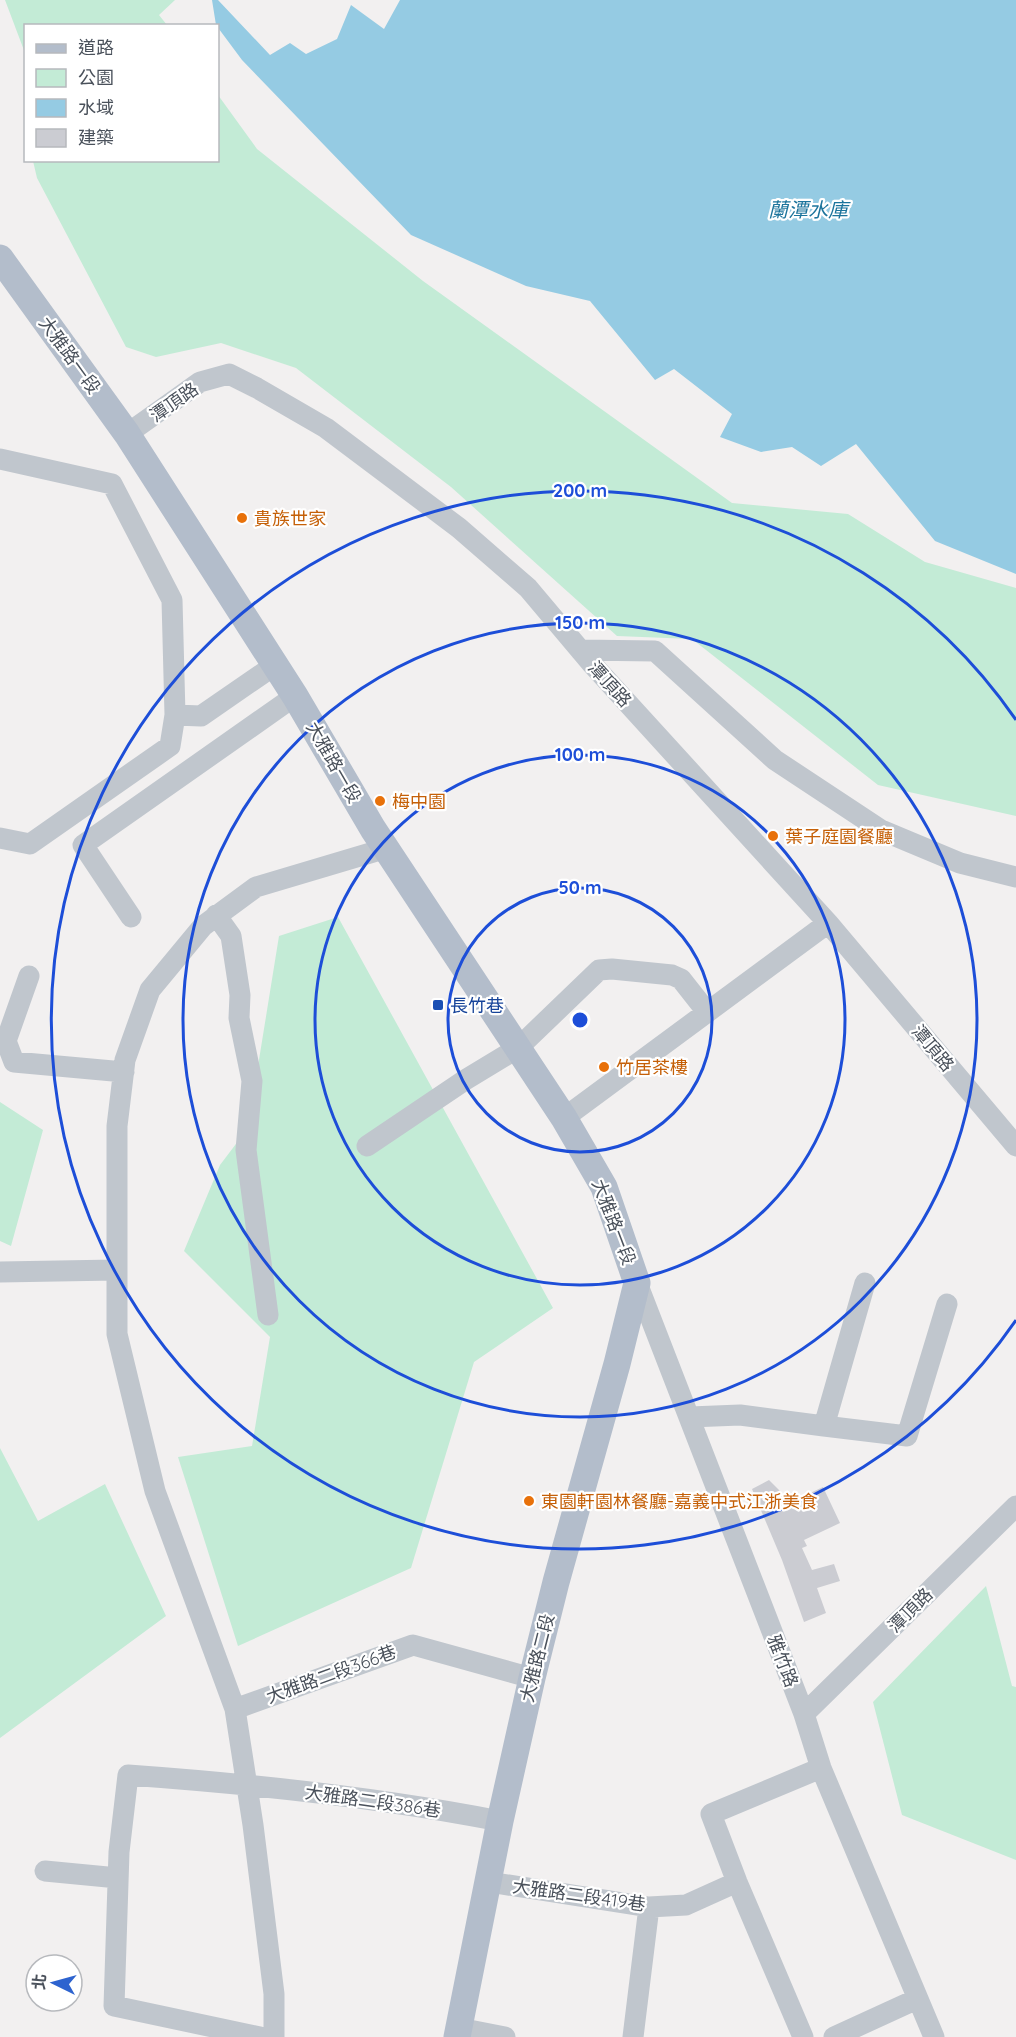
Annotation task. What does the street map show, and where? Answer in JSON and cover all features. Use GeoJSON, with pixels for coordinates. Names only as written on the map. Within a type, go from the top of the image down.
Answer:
{"type":"FeatureCollection","features":[{"type":"Feature","properties":{"kind":"main road","name":"大雅路一段"},"geometry":{"type":"LineString","coordinates":[[0,258],[127,435],[295,696],[373,829],[564,1118],[604,1187],[637,1283]]}},
{"type":"Feature","properties":{"kind":"main road","name":"大雅路二段"},"geometry":{"type":"LineString","coordinates":[[458,2032],[500,1821],[532,1678],[637,1283]]}},
{"type":"Feature","properties":{"kind":"street","name":"潭頂路"},"geometry":{"type":"LineString","coordinates":[[127,435],[200,382],[229,375],[257,388],[326,428],[459,528],[528,588],[580,650],[828,923],[1016,1146]]}},
{"type":"Feature","properties":{"kind":"street"},"geometry":{"type":"LineString","coordinates":[[0,459],[112,484],[172,600],[175,715],[170,746],[30,844],[0,838]]}},
{"type":"Feature","properties":{"kind":"street"},"geometry":{"type":"LineString","coordinates":[[580,650],[656,651],[774,760],[881,830],[960,863],[1016,877]]}},
{"type":"Feature","properties":{"kind":"street"},"geometry":{"type":"LineString","coordinates":[[175,715],[201,716],[275,665]]}},
{"type":"Feature","properties":{"kind":"street"},"geometry":{"type":"LineString","coordinates":[[131,917],[84,845],[295,696]]}},
{"type":"Feature","properties":{"kind":"street"},"geometry":{"type":"LineString","coordinates":[[274,2037],[274,1994],[253,1825],[235,1709],[155,1491],[117,1334],[117,1126],[125,1060],[150,990],[202,926],[256,887],[387,848]]}},
{"type":"Feature","properties":{"kind":"street"},"geometry":{"type":"LineString","coordinates":[[216,915],[231,936],[240,995],[239,1018],[252,1081],[246,1150],[268,1315]]}},
{"type":"Feature","properties":{"kind":"street"},"geometry":{"type":"LineString","coordinates":[[564,1118],[828,923]]}},
{"type":"Feature","properties":{"kind":"street"},"geometry":{"type":"LineString","coordinates":[[367,1146],[465,1080],[518,1048],[599,970],[612,969],[672,975],[681,979],[707,1012]]}},
{"type":"Feature","properties":{"kind":"street"},"geometry":{"type":"LineString","coordinates":[[29,976],[6,1041],[14,1062],[124,1072]]}},
{"type":"Feature","properties":{"kind":"street"},"geometry":{"type":"LineString","coordinates":[[0,1272],[116,1270]]}},
{"type":"Feature","properties":{"kind":"street"},"geometry":{"type":"LineString","coordinates":[[824,1425],[865,1282]]}},
{"type":"Feature","properties":{"kind":"street","name":"雅竹路"},"geometry":{"type":"LineString","coordinates":[[637,1283],[804,1714],[821,1768],[934,2037]]}},
{"type":"Feature","properties":{"kind":"street"},"geometry":{"type":"LineString","coordinates":[[690,1417],[740,1415],[907,1436],[947,1304]]}},
{"type":"Feature","properties":{"kind":"street","name":"潭頂路"},"geometry":{"type":"LineString","coordinates":[[804,1714],[1016,1506]]}},
{"type":"Feature","properties":{"kind":"street","name":"大雅路二段366巷"},"geometry":{"type":"LineString","coordinates":[[235,1709],[413,1645],[532,1678]]}},
{"type":"Feature","properties":{"kind":"street"},"geometry":{"type":"LineString","coordinates":[[803,2037],[737,1882],[711,1814],[821,1768]]}},
{"type":"Feature","properties":{"kind":"street","name":"大雅路二段386巷"},"geometry":{"type":"LineString","coordinates":[[118,1878],[128,1775],[245,1783],[461,1813],[500,1821]]}},
{"type":"Feature","properties":{"kind":"street"},"geometry":{"type":"LineString","coordinates":[[45,1872],[118,1878],[114,2006],[260,2037]]}},
{"type":"Feature","properties":{"kind":"street","name":"大雅路二段419巷"},"geometry":{"type":"LineString","coordinates":[[489,1882],[649,1907],[686,1905],[737,1882]]}},
{"type":"Feature","properties":{"kind":"street"},"geometry":{"type":"LineString","coordinates":[[633,2037],[649,1907]]}},
{"type":"Feature","properties":{"kind":"street"},"geometry":{"type":"LineString","coordinates":[[834,2037],[917,1999]]}},
{"type":"Feature","properties":{"kind":"street"},"geometry":{"type":"LineString","coordinates":[[458,2032],[505,2037]]}},
{"type":"Feature","properties":{"kind":"green space"},"geometry":{"type":"Polygon","coordinates":[[[5,0],[175,0],[159,15],[166,24],[24,24],[24,50],[5,0]]]}},
{"type":"Feature","properties":{"kind":"green space"},"geometry":{"type":"Polygon","coordinates":[[[219,96],[257,149],[423,281],[732,503],[848,514],[925,562],[1016,588],[1016,816],[878,785],[692,639],[617,636],[451,487],[296,368],[221,343],[156,357],[126,347],[37,178],[33,162],[219,162],[219,96]]]}},
{"type":"Feature","properties":{"kind":"green space"},"geometry":{"type":"Polygon","coordinates":[[[338,917],[553,1308],[474,1362],[411,1568],[238,1646],[178,1457],[252,1446],[270,1337],[184,1251],[220,1165],[248,1128],[279,936],[338,917]]]}},
{"type":"Feature","properties":{"kind":"green space"},"geometry":{"type":"Polygon","coordinates":[[[0,1102],[43,1130],[11,1246],[0,1241],[0,1102]]]}},
{"type":"Feature","properties":{"kind":"green space"},"geometry":{"type":"Polygon","coordinates":[[[0,1448],[38,1521],[105,1484],[166,1616],[0,1738],[0,1448]]]}},
{"type":"Feature","properties":{"kind":"green space"},"geometry":{"type":"Polygon","coordinates":[[[986,1586],[1012,1686],[1016,1687],[1016,1860],[902,1815],[873,1702],[986,1586]]]}},
{"type":"Feature","properties":{"kind":"water","name":"蘭潭水庫"},"geometry":{"type":"Polygon","coordinates":[[[212,0],[218,0],[270,55],[290,43],[306,54],[337,39],[351,5],[384,29],[400,0],[1016,0],[1016,574],[935,541],[856,444],[821,466],[792,447],[761,452],[720,437],[732,414],[674,369],[655,380],[590,301],[526,286],[411,235],[242,60],[219,29],[219,24],[216,24],[212,0]]]}},
{"type":"Feature","properties":{"kind":"building"},"geometry":{"type":"Polygon","coordinates":[[[769,1480],[791,1502],[823,1487],[840,1523],[804,1540],[807,1546],[802,1548],[812,1570],[834,1564],[840,1581],[817,1588],[826,1613],[804,1622],[782,1560],[752,1489],[769,1480]]]}},
{"type":"Feature","properties":{"kind":"place","name":"貴族世家"},"geometry":{"type":"Point","coordinates":[242,518]}},
{"type":"Feature","properties":{"kind":"place","name":"梅中園"},"geometry":{"type":"Point","coordinates":[380,801]}},
{"type":"Feature","properties":{"kind":"place","name":"葉子庭園餐廳"},"geometry":{"type":"Point","coordinates":[773,836]}},
{"type":"Feature","properties":{"kind":"place","name":"長竹巷"},"geometry":{"type":"Point","coordinates":[438,1005]}},
{"type":"Feature","properties":{"kind":"place","name":"竹居茶樓"},"geometry":{"type":"Point","coordinates":[604,1067]}},
{"type":"Feature","properties":{"kind":"place","name":"東園軒園林餐廳-嘉義中式江浙美食"},"geometry":{"type":"Point","coordinates":[529,1501]}}]}
